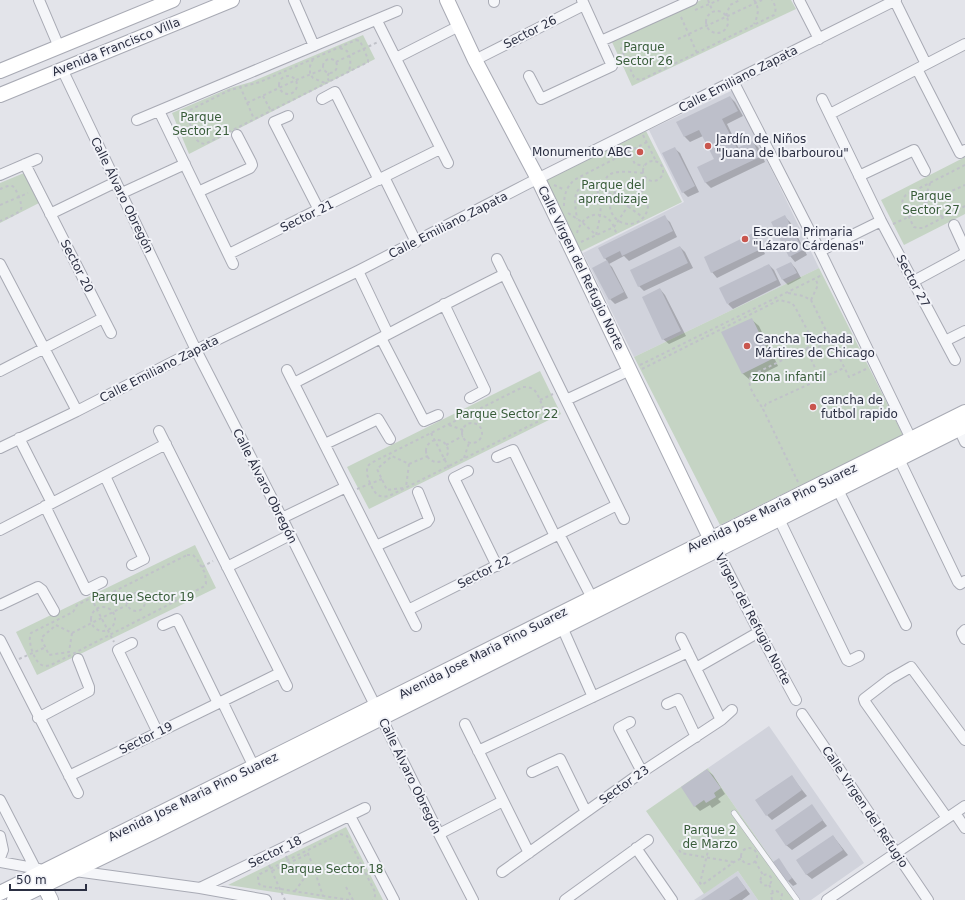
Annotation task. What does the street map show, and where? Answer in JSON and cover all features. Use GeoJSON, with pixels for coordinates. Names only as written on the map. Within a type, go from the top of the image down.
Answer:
{"type":"FeatureCollection","features":[{"type":"Feature","properties":{"kind":"street"},"geometry":{"type":"LineString","coordinates":[[39,0],[59,47]]}},
{"type":"Feature","properties":{"kind":"street","name":"Avenida Francisco Villa"},"geometry":{"type":"LineString","coordinates":[[0,71],[173,0]]}},
{"type":"Feature","properties":{"kind":"street","name":"Avenida Francisco Villa"},"geometry":{"type":"LineString","coordinates":[[0,95],[232,0]]}},
{"type":"Feature","properties":{"kind":"street"},"geometry":{"type":"LineString","coordinates":[[294,0],[314,46]]}},
{"type":"Feature","properties":{"kind":"street","name":"Calle Virgen del Refugio Norte"},"geometry":{"type":"LineString","coordinates":[[447,0],[475,60],[538,179],[714,544]]}},
{"type":"Feature","properties":{"kind":"street"},"geometry":{"type":"LineString","coordinates":[[601,41],[692,0]]}},
{"type":"Feature","properties":{"kind":"street"},"geometry":{"type":"LineString","coordinates":[[799,0],[818,39]]}},
{"type":"Feature","properties":{"kind":"street"},"geometry":{"type":"LineString","coordinates":[[896,0],[926,64]]}},
{"type":"Feature","properties":{"kind":"street","name":"Calle Emiliano Zapata"},"geometry":{"type":"LineString","coordinates":[[0,448],[77,411],[196,350],[358,272],[621,137],[896,0]]}},
{"type":"Feature","properties":{"kind":"street","name":"Sector 26"},"geometry":{"type":"LineString","coordinates":[[475,60],[583,2],[612,66],[542,99],[529,76]]}},
{"type":"Feature","properties":{"kind":"street"},"geometry":{"type":"LineString","coordinates":[[137,120],[397,11]]}},
{"type":"Feature","properties":{"kind":"street"},"geometry":{"type":"LineString","coordinates":[[377,20],[448,163]]}},
{"type":"Feature","properties":{"kind":"street"},"geometry":{"type":"LineString","coordinates":[[396,58],[459,26]]}},
{"type":"Feature","properties":{"kind":"street"},"geometry":{"type":"LineString","coordinates":[[830,114],[965,44]]}},
{"type":"Feature","properties":{"kind":"street","name":"Calle Álvaro Obregón"},"geometry":{"type":"LineString","coordinates":[[62,69],[196,350],[282,518],[473,900]]}},
{"type":"Feature","properties":{"kind":"street"},"geometry":{"type":"LineString","coordinates":[[917,69],[960,153],[965,150]]}},
{"type":"Feature","properties":{"kind":"street"},"geometry":{"type":"LineString","coordinates":[[733,82],[820,250],[914,444]]}},
{"type":"Feature","properties":{"kind":"street"},"geometry":{"type":"LineString","coordinates":[[322,99],[335,92],[416,242]]}},
{"type":"Feature","properties":{"kind":"street","name":"Sector 27"},"geometry":{"type":"LineString","coordinates":[[822,99],[883,224],[955,360]]}},
{"type":"Feature","properties":{"kind":"street","name":"Sector 21"},"geometry":{"type":"LineString","coordinates":[[159,111],[231,259],[319,210],[440,148]]}},
{"type":"Feature","properties":{"kind":"street"},"geometry":{"type":"LineString","coordinates":[[288,116],[274,122],[319,210]]}},
{"type":"Feature","properties":{"kind":"street"},"geometry":{"type":"LineString","coordinates":[[198,192],[250,168],[251,162],[237,135]]}},
{"type":"Feature","properties":{"kind":"street"},"geometry":{"type":"LineString","coordinates":[[859,176],[914,150],[925,171]]}},
{"type":"Feature","properties":{"kind":"street"},"geometry":{"type":"LineString","coordinates":[[0,175],[37,159]]}},
{"type":"Feature","properties":{"kind":"street","name":"Sector 20"},"geometry":{"type":"LineString","coordinates":[[25,164],[111,333]]}},
{"type":"Feature","properties":{"kind":"street"},"geometry":{"type":"LineString","coordinates":[[122,193],[185,164]]}},
{"type":"Feature","properties":{"kind":"street"},"geometry":{"type":"LineString","coordinates":[[50,214],[116,182]]}},
{"type":"Feature","properties":{"kind":"street"},"geometry":{"type":"LineString","coordinates":[[820,250],[883,224]]}},
{"type":"Feature","properties":{"kind":"street"},"geometry":{"type":"LineString","coordinates":[[954,225],[965,248]]}},
{"type":"Feature","properties":{"kind":"street"},"geometry":{"type":"LineString","coordinates":[[914,280],[965,252]]}},
{"type":"Feature","properties":{"kind":"street"},"geometry":{"type":"LineString","coordinates":[[497,259],[624,519]]}},
{"type":"Feature","properties":{"kind":"street"},"geometry":{"type":"LineString","coordinates":[[0,264],[43,349],[77,411]]}},
{"type":"Feature","properties":{"kind":"street"},"geometry":{"type":"LineString","coordinates":[[358,272],[385,336],[424,421],[438,415]]}},
{"type":"Feature","properties":{"kind":"street"},"geometry":{"type":"LineString","coordinates":[[294,383],[444,304],[505,274]]}},
{"type":"Feature","properties":{"kind":"street"},"geometry":{"type":"LineString","coordinates":[[444,304],[485,390],[470,398]]}},
{"type":"Feature","properties":{"kind":"street"},"geometry":{"type":"LineString","coordinates":[[0,371],[103,318]]}},
{"type":"Feature","properties":{"kind":"street"},"geometry":{"type":"LineString","coordinates":[[945,341],[965,331]]}},
{"type":"Feature","properties":{"kind":"street"},"geometry":{"type":"LineString","coordinates":[[287,370],[416,626]]}},
{"type":"Feature","properties":{"kind":"street"},"geometry":{"type":"LineString","coordinates":[[566,400],[631,372]]}},
{"type":"Feature","properties":{"kind":"street","name":"Avenida Jose Maria Pino Suarez"},"geometry":{"type":"LineString","coordinates":[[0,893],[44,876],[150,826],[379,712],[592,598],[714,544],[778,519],[838,490],[899,459],[914,444],[965,412]]}},
{"type":"Feature","properties":{"kind":"street"},"geometry":{"type":"LineString","coordinates":[[325,444],[378,419],[390,439]]}},
{"type":"Feature","properties":{"kind":"street"},"geometry":{"type":"LineString","coordinates":[[962,427],[965,442]]}},
{"type":"Feature","properties":{"kind":"street","name":"Avenida Jose Maria Pino Suarez"},"geometry":{"type":"LineString","coordinates":[[14,900],[32,896],[44,876],[75,871],[150,826],[254,767],[379,712],[562,627],[714,544],[803,492],[914,444],[962,427]]}},
{"type":"Feature","properties":{"kind":"street"},"geometry":{"type":"LineString","coordinates":[[159,431],[287,686]]}},
{"type":"Feature","properties":{"kind":"street"},"geometry":{"type":"LineString","coordinates":[[20,438],[89,594],[102,582]]}},
{"type":"Feature","properties":{"kind":"street"},"geometry":{"type":"LineString","coordinates":[[0,530],[166,444]]}},
{"type":"Feature","properties":{"kind":"street"},"geometry":{"type":"LineString","coordinates":[[497,457],[513,450],[557,535],[592,598]]}},
{"type":"Feature","properties":{"kind":"street"},"geometry":{"type":"LineString","coordinates":[[899,459],[958,582],[960,584],[965,581]]}},
{"type":"Feature","properties":{"kind":"street"},"geometry":{"type":"LineString","coordinates":[[468,471],[454,478],[497,566]]}},
{"type":"Feature","properties":{"kind":"street"},"geometry":{"type":"LineString","coordinates":[[105,476],[144,559],[132,565]]}},
{"type":"Feature","properties":{"kind":"street"},"geometry":{"type":"LineString","coordinates":[[282,518],[348,489]]}},
{"type":"Feature","properties":{"kind":"street"},"geometry":{"type":"LineString","coordinates":[[838,490],[906,625]]}},
{"type":"Feature","properties":{"kind":"street"},"geometry":{"type":"LineString","coordinates":[[376,546],[426,522],[429,519],[418,492]]}},
{"type":"Feature","properties":{"kind":"street","name":"Sector 22"},"geometry":{"type":"LineString","coordinates":[[408,610],[617,505]]}},
{"type":"Feature","properties":{"kind":"street"},"geometry":{"type":"LineString","coordinates":[[778,519],[847,660],[852,661],[859,656]]}},
{"type":"Feature","properties":{"kind":"street"},"geometry":{"type":"LineString","coordinates":[[227,566],[290,535]]}},
{"type":"Feature","properties":{"kind":"street","name":"Virgen del Refugio Norte"},"geometry":{"type":"LineString","coordinates":[[714,544],[796,700]]}},
{"type":"Feature","properties":{"kind":"street"},"geometry":{"type":"LineString","coordinates":[[0,605],[38,587],[42,590],[54,611]]}},
{"type":"Feature","properties":{"kind":"street"},"geometry":{"type":"LineString","coordinates":[[163,625],[177,619],[254,767]]}},
{"type":"Feature","properties":{"kind":"street"},"geometry":{"type":"LineString","coordinates":[[562,627],[593,697]]}},
{"type":"Feature","properties":{"kind":"street"},"geometry":{"type":"LineString","coordinates":[[965,630],[962,633],[965,639]]}},
{"type":"Feature","properties":{"kind":"street"},"geometry":{"type":"LineString","coordinates":[[696,668],[759,632]]}},
{"type":"Feature","properties":{"kind":"street"},"geometry":{"type":"LineString","coordinates":[[681,638],[721,720]]}},
{"type":"Feature","properties":{"kind":"street"},"geometry":{"type":"LineString","coordinates":[[0,640],[6,659],[78,793]]}},
{"type":"Feature","properties":{"kind":"street"},"geometry":{"type":"LineString","coordinates":[[132,643],[118,650],[158,733]]}},
{"type":"Feature","properties":{"kind":"street"},"geometry":{"type":"LineString","coordinates":[[478,751],[688,652]]}},
{"type":"Feature","properties":{"kind":"street"},"geometry":{"type":"LineString","coordinates":[[38,718],[89,691],[90,687],[78,659]]}},
{"type":"Feature","properties":{"kind":"street"},"geometry":{"type":"LineString","coordinates":[[965,740],[911,667],[890,679],[866,697],[865,702],[951,816],[965,828]]}},
{"type":"Feature","properties":{"kind":"street","name":"Sector 19"},"geometry":{"type":"LineString","coordinates":[[69,776],[280,673]]}},
{"type":"Feature","properties":{"kind":"street"},"geometry":{"type":"LineString","coordinates":[[667,704],[678,699],[696,737]]}},
{"type":"Feature","properties":{"kind":"street","name":"Sector 23"},"geometry":{"type":"LineString","coordinates":[[502,872],[642,772],[721,720],[732,710]]}},
{"type":"Feature","properties":{"kind":"street","name":"Calle Virgen del Refugio"},"geometry":{"type":"LineString","coordinates":[[802,714],[928,900]]}},
{"type":"Feature","properties":{"kind":"street"},"geometry":{"type":"LineString","coordinates":[[630,722],[619,728],[642,772]]}},
{"type":"Feature","properties":{"kind":"street"},"geometry":{"type":"LineString","coordinates":[[465,724],[529,853]]}},
{"type":"Feature","properties":{"kind":"street"},"geometry":{"type":"LineString","coordinates":[[532,772],[560,759],[586,812]]}},
{"type":"Feature","properties":{"kind":"street"},"geometry":{"type":"LineString","coordinates":[[0,800],[44,876],[51,900]]}},
{"type":"Feature","properties":{"kind":"street"},"geometry":{"type":"LineString","coordinates":[[439,834],[503,801]]}},
{"type":"Feature","properties":{"kind":"street"},"geometry":{"type":"LineString","coordinates":[[827,900],[965,806]]}},
{"type":"Feature","properties":{"kind":"street","name":"Sector 18"},"geometry":{"type":"LineString","coordinates":[[200,888],[365,808]]}},
{"type":"Feature","properties":{"kind":"street"},"geometry":{"type":"LineString","coordinates":[[350,816],[394,900]]}},
{"type":"Feature","properties":{"kind":"street"},"geometry":{"type":"LineString","coordinates":[[0,836],[3,850],[0,858]]}},
{"type":"Feature","properties":{"kind":"street"},"geometry":{"type":"LineString","coordinates":[[565,900],[648,840]]}},
{"type":"Feature","properties":{"kind":"street"},"geometry":{"type":"LineString","coordinates":[[636,848],[672,900]]}},
{"type":"Feature","properties":{"kind":"street"},"geometry":{"type":"LineString","coordinates":[[0,862],[44,876]]}},
{"type":"Feature","properties":{"kind":"street"},"geometry":{"type":"LineString","coordinates":[[75,871],[200,888],[266,900]]}},
{"type":"Feature","properties":{"kind":"lane"},"geometry":{"type":"LineString","coordinates":[[734,813],[797,900]]}},
{"type":"Feature","properties":{"kind":"path"},"geometry":{"type":"LineString","coordinates":[[708,0],[713,12]]}},
{"type":"Feature","properties":{"kind":"path"},"geometry":{"type":"LineString","coordinates":[[695,10],[719,0]]}},
{"type":"Feature","properties":{"kind":"path"},"geometry":{"type":"LineString","coordinates":[[726,16],[720,12],[713,12],[708,17],[707,25],[710,30],[720,33],[723,31],[727,26],[728,19],[726,16],[730,5],[740,0]]}},
{"type":"Feature","properties":{"kind":"path"},"geometry":{"type":"LineString","coordinates":[[754,0],[756,3],[758,17],[754,25]]}},
{"type":"Feature","properties":{"kind":"path"},"geometry":{"type":"LineString","coordinates":[[678,39],[762,0]]}},
{"type":"Feature","properties":{"kind":"path"},"geometry":{"type":"LineString","coordinates":[[624,42],[621,49],[634,77],[637,80],[641,80],[774,15],[776,7],[772,0]]}},
{"type":"Feature","properties":{"kind":"path"},"geometry":{"type":"LineString","coordinates":[[681,17],[697,53]]}},
{"type":"Feature","properties":{"kind":"path"},"geometry":{"type":"LineString","coordinates":[[336,62],[386,39]]}},
{"type":"Feature","properties":{"kind":"path"},"geometry":{"type":"LineString","coordinates":[[356,40],[360,41],[364,49],[368,62],[205,144],[200,143],[197,140],[187,117],[188,111],[230,90],[260,82],[356,40]]}},
{"type":"Feature","properties":{"kind":"path"},"geometry":{"type":"LineString","coordinates":[[338,48],[347,51],[350,65],[349,71]]}},
{"type":"Feature","properties":{"kind":"path"},"geometry":{"type":"LineString","coordinates":[[314,59],[310,66],[310,74],[318,81],[326,83]]}},
{"type":"Feature","properties":{"kind":"path"},"geometry":{"type":"LineString","coordinates":[[328,59],[332,59],[336,62],[337,69],[333,72],[329,73],[324,69],[323,64],[328,59]]}},
{"type":"Feature","properties":{"kind":"path"},"geometry":{"type":"LineString","coordinates":[[248,103],[296,80],[324,69]]}},
{"type":"Feature","properties":{"kind":"path"},"geometry":{"type":"LineString","coordinates":[[281,73],[283,77]]}},
{"type":"Feature","properties":{"kind":"path"},"geometry":{"type":"LineString","coordinates":[[288,76],[296,80],[296,89],[292,93],[286,94],[279,88],[279,82],[283,77],[288,76]]}},
{"type":"Feature","properties":{"kind":"path"},"geometry":{"type":"LineString","coordinates":[[236,78],[254,119]]}},
{"type":"Feature","properties":{"kind":"path"},"geometry":{"type":"LineString","coordinates":[[263,96],[274,122]]}},
{"type":"Feature","properties":{"kind":"path"},"geometry":{"type":"LineString","coordinates":[[640,128],[656,161],[662,165],[663,174],[659,180],[649,180],[643,173],[644,166],[649,162],[656,161]]}},
{"type":"Feature","properties":{"kind":"path"},"geometry":{"type":"LineString","coordinates":[[173,138],[192,129]]}},
{"type":"Feature","properties":{"kind":"path"},"geometry":{"type":"LineString","coordinates":[[621,137],[635,164],[644,166]]}},
{"type":"Feature","properties":{"kind":"path"},"geometry":{"type":"LineString","coordinates":[[565,211],[564,197],[569,184],[647,142]]}},
{"type":"Feature","properties":{"kind":"path"},"geometry":{"type":"LineString","coordinates":[[965,165],[906,195],[903,198],[902,204],[914,227],[918,228],[923,228],[965,206]]}},
{"type":"Feature","properties":{"kind":"path"},"geometry":{"type":"LineString","coordinates":[[643,173],[621,171],[612,172],[605,182],[608,192],[644,218]]}},
{"type":"Feature","properties":{"kind":"path"},"geometry":{"type":"LineString","coordinates":[[925,171],[930,183],[925,197],[926,209]]}},
{"type":"Feature","properties":{"kind":"path"},"geometry":{"type":"LineString","coordinates":[[579,243],[614,227],[646,178]]}},
{"type":"Feature","properties":{"kind":"path"},"geometry":{"type":"LineString","coordinates":[[577,218],[575,196],[581,187],[586,185],[591,186],[596,189],[599,195],[600,215],[596,235]]}},
{"type":"Feature","properties":{"kind":"path"},"geometry":{"type":"LineString","coordinates":[[629,185],[640,189],[646,194],[649,206],[644,218],[633,224],[627,224],[618,220],[612,213],[610,207],[612,195],[622,186],[629,185]]}},
{"type":"Feature","properties":{"kind":"path"},"geometry":{"type":"LineString","coordinates":[[925,203],[965,185]]}},
{"type":"Feature","properties":{"kind":"path"},"geometry":{"type":"LineString","coordinates":[[0,189],[7,186],[12,186],[15,188],[22,205],[19,212],[0,221]]}},
{"type":"Feature","properties":{"kind":"path"},"geometry":{"type":"LineString","coordinates":[[0,205],[37,188]]}},
{"type":"Feature","properties":{"kind":"path"},"geometry":{"type":"LineString","coordinates":[[883,224],[908,217],[926,209]]}},
{"type":"Feature","properties":{"kind":"path"},"geometry":{"type":"LineString","coordinates":[[926,209],[939,214],[944,217],[947,222],[954,225]]}},
{"type":"Feature","properties":{"kind":"path"},"geometry":{"type":"LineString","coordinates":[[581,247],[577,232],[585,218],[592,215],[607,217],[613,224],[617,234]]}},
{"type":"Feature","properties":{"kind":"path"},"geometry":{"type":"LineString","coordinates":[[582,222],[596,235]]}},
{"type":"Feature","properties":{"kind":"path"},"geometry":{"type":"LineString","coordinates":[[631,372],[830,271]]}},
{"type":"Feature","properties":{"kind":"path"},"geometry":{"type":"LineString","coordinates":[[811,300],[818,285],[815,278]]}},
{"type":"Feature","properties":{"kind":"path"},"geometry":{"type":"LineString","coordinates":[[786,292],[803,296],[811,300],[848,377],[876,365]]}},
{"type":"Feature","properties":{"kind":"path"},"geometry":{"type":"LineString","coordinates":[[631,372],[780,300],[792,303],[811,337],[811,342],[808,347],[752,375],[749,379],[749,384],[763,409],[803,492]]}},
{"type":"Feature","properties":{"kind":"path"},"geometry":{"type":"LineString","coordinates":[[807,352],[858,330]]}},
{"type":"Feature","properties":{"kind":"path"},"geometry":{"type":"LineString","coordinates":[[806,348],[820,379]]}},
{"type":"Feature","properties":{"kind":"path"},"geometry":{"type":"LineString","coordinates":[[763,409],[766,404],[844,368]]}},
{"type":"Feature","properties":{"kind":"path"},"geometry":{"type":"LineString","coordinates":[[523,387],[536,391],[540,400],[544,413],[539,421],[389,496],[384,497],[374,492],[366,474],[366,469],[371,463],[523,387]]}},
{"type":"Feature","properties":{"kind":"path"},"geometry":{"type":"LineString","coordinates":[[540,400],[561,390]]}},
{"type":"Feature","properties":{"kind":"path"},"geometry":{"type":"LineString","coordinates":[[424,421],[454,478]]}},
{"type":"Feature","properties":{"kind":"path"},"geometry":{"type":"LineString","coordinates":[[473,423],[481,428],[482,435],[479,441],[469,443],[463,436],[463,430],[467,425],[473,423]]}},
{"type":"Feature","properties":{"kind":"path"},"geometry":{"type":"LineString","coordinates":[[448,425],[463,430]]}},
{"type":"Feature","properties":{"kind":"path"},"geometry":{"type":"LineString","coordinates":[[446,445],[463,436]]}},
{"type":"Feature","properties":{"kind":"path"},"geometry":{"type":"LineString","coordinates":[[434,440],[441,440],[446,445],[448,451],[444,459],[440,462],[436,462],[430,459],[426,449],[428,445],[434,440]]}},
{"type":"Feature","properties":{"kind":"path"},"geometry":{"type":"LineString","coordinates":[[464,458],[469,443]]}},
{"type":"Feature","properties":{"kind":"path"},"geometry":{"type":"LineString","coordinates":[[406,488],[387,490],[377,469],[392,456],[409,464],[428,456]]}},
{"type":"Feature","properties":{"kind":"path"},"geometry":{"type":"LineString","coordinates":[[406,488],[409,464]]}},
{"type":"Feature","properties":{"kind":"path"},"geometry":{"type":"LineString","coordinates":[[348,489],[382,479]]}},
{"type":"Feature","properties":{"kind":"path"},"geometry":{"type":"LineString","coordinates":[[187,555],[193,556],[197,559],[206,578],[206,584],[203,588],[111,635],[48,666],[38,663],[29,643],[31,633],[72,612],[89,594],[103,597],[187,555]]}},
{"type":"Feature","properties":{"kind":"path"},"geometry":{"type":"LineString","coordinates":[[202,567],[222,556]]}},
{"type":"Feature","properties":{"kind":"path"},"geometry":{"type":"LineString","coordinates":[[136,592],[140,593],[144,597],[145,603],[140,610],[131,610],[127,605],[126,599],[130,594],[136,592]]}},
{"type":"Feature","properties":{"kind":"path"},"geometry":{"type":"LineString","coordinates":[[89,594],[118,650]]}},
{"type":"Feature","properties":{"kind":"path"},"geometry":{"type":"LineString","coordinates":[[72,633],[127,605]]}},
{"type":"Feature","properties":{"kind":"path"},"geometry":{"type":"LineString","coordinates":[[106,607],[113,612],[115,616],[114,623],[108,630],[99,630],[92,623],[93,614],[97,609],[106,607]]}},
{"type":"Feature","properties":{"kind":"path"},"geometry":{"type":"LineString","coordinates":[[56,625],[72,633],[69,652],[49,655],[41,638],[56,625]]}},
{"type":"Feature","properties":{"kind":"path"},"geometry":{"type":"LineString","coordinates":[[6,659],[34,653],[46,648]]}},
{"type":"Feature","properties":{"kind":"path"},"geometry":{"type":"LineString","coordinates":[[709,830],[712,835],[700,883],[702,885],[742,858]]}},
{"type":"Feature","properties":{"kind":"path"},"geometry":{"type":"LineString","coordinates":[[349,900],[262,886],[259,884],[258,880],[260,874],[289,862],[340,834],[347,836],[375,892],[373,900]]}},
{"type":"Feature","properties":{"kind":"path"},"geometry":{"type":"LineString","coordinates":[[283,848],[289,862]]}},
{"type":"Feature","properties":{"kind":"path"},"geometry":{"type":"LineString","coordinates":[[742,858],[743,851],[750,848],[757,854],[754,861]]}},
{"type":"Feature","properties":{"kind":"path"},"geometry":{"type":"LineString","coordinates":[[679,850],[681,853],[734,862]]}},
{"type":"Feature","properties":{"kind":"path"},"geometry":{"type":"LineString","coordinates":[[307,852],[323,896]]}},
{"type":"Feature","properties":{"kind":"path"},"geometry":{"type":"LineString","coordinates":[[266,856],[285,900]]}},
{"type":"Feature","properties":{"kind":"path"},"geometry":{"type":"LineString","coordinates":[[742,858],[747,863],[754,861]]}},
{"type":"Feature","properties":{"kind":"path"},"geometry":{"type":"LineString","coordinates":[[754,861],[763,875]]}},
{"type":"Feature","properties":{"kind":"path"},"geometry":{"type":"LineString","coordinates":[[295,891],[313,866]]}},
{"type":"Feature","properties":{"kind":"path"},"geometry":{"type":"LineString","coordinates":[[763,875],[768,875],[771,878],[769,885]]}},
{"type":"Feature","properties":{"kind":"path"},"geometry":{"type":"LineString","coordinates":[[763,875],[760,880],[761,883],[765,886],[769,885]]}},
{"type":"Feature","properties":{"kind":"path"},"geometry":{"type":"LineString","coordinates":[[769,885],[773,892],[771,895],[772,900]]}},
{"type":"Feature","properties":{"kind":"path"},"geometry":{"type":"LineString","coordinates":[[346,887],[353,900]]}},
{"type":"Feature","properties":{"kind":"path"},"geometry":{"type":"LineString","coordinates":[[773,892],[780,892],[782,894],[781,900]]}},
{"type":"Feature","properties":{"kind":"shaded area"},"geometry":{"type":"Polygon","coordinates":[[[733,90],[819,268],[634,357],[583,253],[684,202],[649,130],[733,90]]]}},
{"type":"Feature","properties":{"kind":"shaded area"},"geometry":{"type":"Polygon","coordinates":[[[769,726],[864,863],[811,900],[800,900],[708,768],[769,726]]]}},
{"type":"Feature","properties":{"kind":"shaded area"},"geometry":{"type":"Polygon","coordinates":[[[738,871],[758,900],[694,900],[738,871]]]}},
{"type":"Feature","properties":{"kind":"green space","name":"Parque Sector 26"},"geometry":{"type":"Polygon","coordinates":[[[701,0],[791,0],[796,9],[632,86],[612,42],[701,0]]]}},
{"type":"Feature","properties":{"kind":"green space","name":"Parque Sector 21"},"geometry":{"type":"Polygon","coordinates":[[[363,35],[375,59],[189,154],[172,113],[230,88],[251,82],[363,35]]]}},
{"type":"Feature","properties":{"kind":"green space","name":"Parque del aprendizaje"},"geometry":{"type":"Polygon","coordinates":[[[646,131],[682,202],[580,252],[544,181],[646,131]]]}},
{"type":"Feature","properties":{"kind":"green space","name":"Parque Sector 27"},"geometry":{"type":"Polygon","coordinates":[[[965,157],[965,214],[904,245],[881,200],[965,157]]]}},
{"type":"Feature","properties":{"kind":"green space"},"geometry":{"type":"Polygon","coordinates":[[[24,173],[39,203],[0,223],[0,183],[24,173]]]}},
{"type":"Feature","properties":{"kind":"green space","name":"zona infantil"},"geometry":{"type":"Polygon","coordinates":[[[819,268],[903,435],[720,525],[634,357],[819,268]]]}},
{"type":"Feature","properties":{"kind":"green space","name":"Parque Sector 22"},"geometry":{"type":"Polygon","coordinates":[[[540,371],[561,414],[369,509],[347,467],[540,371]]]}},
{"type":"Feature","properties":{"kind":"green space","name":"Parque Sector 19"},"geometry":{"type":"Polygon","coordinates":[[[195,545],[216,588],[37,675],[16,632],[195,545]]]}},
{"type":"Feature","properties":{"kind":"green space","name":"Parque 2 de Marzo"},"geometry":{"type":"Polygon","coordinates":[[[708,768],[800,900],[758,900],[738,871],[704,894],[646,811],[708,768]]]}},
{"type":"Feature","properties":{"kind":"green space","name":"Parque Sector 18"},"geometry":{"type":"Polygon","coordinates":[[[346,827],[383,900],[327,900],[228,885],[346,827]]]}},
{"type":"Feature","properties":{"kind":"building"},"geometry":{"type":"Polygon","coordinates":[[[730,96],[738,111],[722,119],[737,148],[753,141],[760,157],[705,183],[697,167],[714,159],[699,130],[684,137],[676,122],[730,96]]]}},
{"type":"Feature","properties":{"kind":"building"},"geometry":{"type":"Polygon","coordinates":[[[675,147],[695,186],[682,193],[662,153],[675,147]]]}},
{"type":"Feature","properties":{"kind":"building"},"geometry":{"type":"Polygon","coordinates":[[[665,215],[673,231],[622,256],[620,251],[604,259],[598,248],[665,215]]]}},
{"type":"Feature","properties":{"kind":"building"},"geometry":{"type":"Polygon","coordinates":[[[785,215],[803,250],[789,257],[771,222],[785,215]]]}},
{"type":"Feature","properties":{"kind":"building"},"geometry":{"type":"Polygon","coordinates":[[[753,233],[761,249],[711,273],[704,257],[753,233]]]}},
{"type":"Feature","properties":{"kind":"building"},"geometry":{"type":"Polygon","coordinates":[[[680,246],[688,263],[638,287],[630,270],[680,246]]]}},
{"type":"Feature","properties":{"kind":"building"},"geometry":{"type":"Polygon","coordinates":[[[607,260],[624,292],[609,300],[592,268],[607,260]]]}},
{"type":"Feature","properties":{"kind":"building"},"geometry":{"type":"Polygon","coordinates":[[[791,262],[797,273],[782,280],[776,269],[791,262]]]}},
{"type":"Feature","properties":{"kind":"building"},"geometry":{"type":"Polygon","coordinates":[[[769,264],[777,280],[727,304],[719,288],[769,264]]]}},
{"type":"Feature","properties":{"kind":"building"},"geometry":{"type":"Polygon","coordinates":[[[660,288],[681,331],[662,340],[642,297],[660,288]]]}},
{"type":"Feature","properties":{"kind":"building"},"geometry":{"type":"Polygon","coordinates":[[[752,318],[772,359],[742,374],[721,332],[752,318]]]}},
{"type":"Feature","properties":{"kind":"building"},"geometry":{"type":"Polygon","coordinates":[[[707,769],[721,788],[714,793],[716,797],[706,803],[704,800],[694,807],[681,787],[707,769]]]}},
{"type":"Feature","properties":{"kind":"building"},"geometry":{"type":"Polygon","coordinates":[[[792,775],[802,790],[766,816],[755,800],[792,775]]]}},
{"type":"Feature","properties":{"kind":"building"},"geometry":{"type":"Polygon","coordinates":[[[812,804],[823,820],[786,846],[775,830],[812,804]]]}},
{"type":"Feature","properties":{"kind":"building"},"geometry":{"type":"Polygon","coordinates":[[[833,835],[843,850],[806,875],[796,860],[833,835]]]}},
{"type":"Feature","properties":{"kind":"building"},"geometry":{"type":"Polygon","coordinates":[[[779,858],[792,878],[787,882],[773,862],[779,858]]]}},
{"type":"Feature","properties":{"kind":"building"},"geometry":{"type":"Polygon","coordinates":[[[737,876],[746,889],[729,900],[701,900],[737,876]]]}},
{"type":"Feature","properties":{"kind":"place","name":"Jardín de Niños \"Juana de Ibarbourou\""},"geometry":{"type":"Point","coordinates":[708,146]}},
{"type":"Feature","properties":{"kind":"place","name":"Monumento ABC"},"geometry":{"type":"Point","coordinates":[640,152]}},
{"type":"Feature","properties":{"kind":"place","name":"Escuela Primaria \"Lázaro Cárdenas\""},"geometry":{"type":"Point","coordinates":[745,239]}},
{"type":"Feature","properties":{"kind":"place","name":"Cancha Techada Mártires de Chicago"},"geometry":{"type":"Point","coordinates":[747,346]}},
{"type":"Feature","properties":{"kind":"place","name":"cancha de futbol rapido"},"geometry":{"type":"Point","coordinates":[813,407]}}]}
